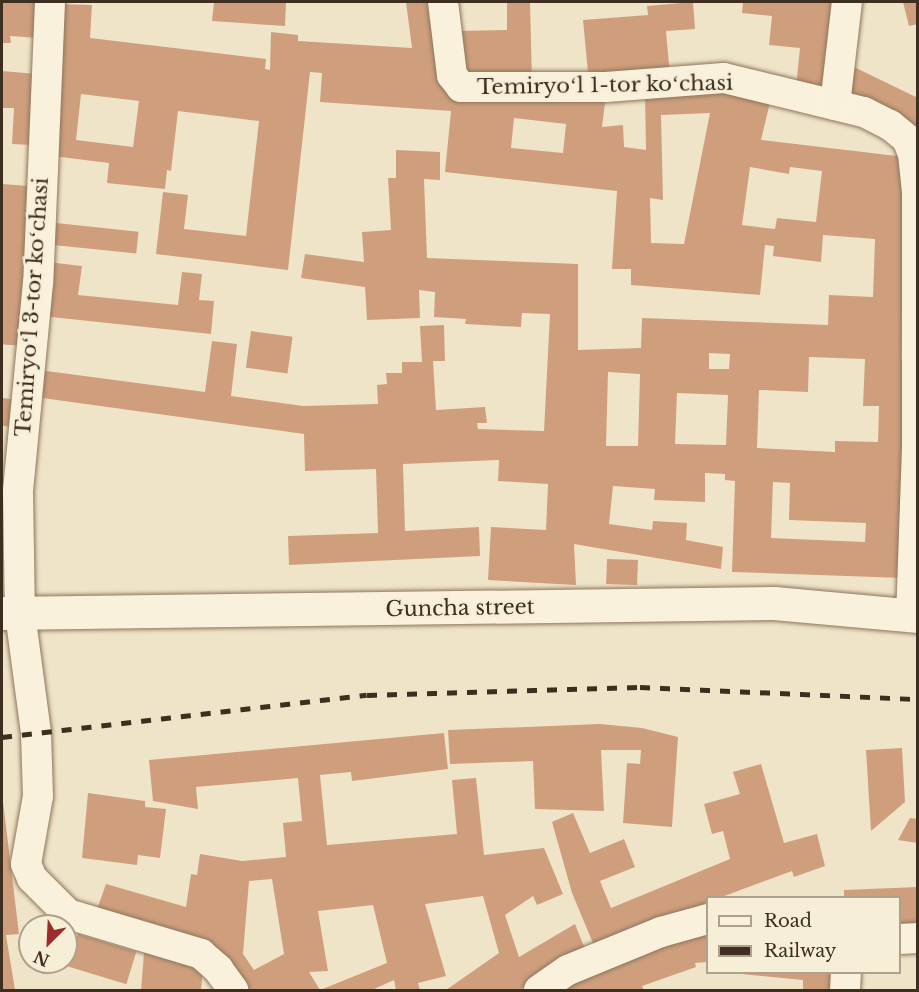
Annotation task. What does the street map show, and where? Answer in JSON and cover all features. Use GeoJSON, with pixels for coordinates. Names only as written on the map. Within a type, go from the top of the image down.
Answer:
{"type":"FeatureCollection","features":[{"type":"Feature","properties":{"kind":"street","name":"Temiryoʻl 3-tor koʻchasi"},"geometry":{"type":"LineString","coordinates":[[50,2],[38,283],[18,491],[11,613],[36,733],[38,796],[26,864],[32,878],[68,915],[201,954],[218,969],[233,990]]}},
{"type":"Feature","properties":{"kind":"street","name":"Temiryoʻl 1-tor koʻchasi"},"geometry":{"type":"LineString","coordinates":[[443,2],[452,75],[461,87],[606,87],[724,78],[835,105],[890,124],[907,139],[913,154],[917,447],[914,615]]}},
{"type":"Feature","properties":{"kind":"street"},"geometry":{"type":"LineString","coordinates":[[835,105],[847,2]]}},
{"type":"Feature","properties":{"kind":"street","name":"Guncha street"},"geometry":{"type":"LineString","coordinates":[[11,613],[774,603],[914,615]]}},
{"type":"Feature","properties":{"kind":"street"},"geometry":{"type":"LineString","coordinates":[[539,990],[579,966],[661,932],[706,920]]}},
{"type":"Feature","properties":{"kind":"street"},"geometry":{"type":"LineString","coordinates":[[901,939],[918,938]]}},
{"type":"Feature","properties":{"kind":"street"},"geometry":{"type":"LineString","coordinates":[[845,990],[846,974]]}},
{"type":"Feature","properties":{"kind":"building"},"geometry":{"type":"Polygon","coordinates":[[[2,2],[42,2],[40,38],[10,36],[11,43],[2,43],[2,2]]]}},
{"type":"Feature","properties":{"kind":"building"},"geometry":{"type":"Polygon","coordinates":[[[214,2],[286,2],[285,26],[212,21],[214,2]]]}},
{"type":"Feature","properties":{"kind":"building"},"geometry":{"type":"Polygon","coordinates":[[[406,2],[434,2],[442,81],[606,95],[602,127],[623,125],[624,147],[646,150],[645,94],[709,86],[772,94],[761,140],[905,157],[901,360],[914,361],[903,578],[732,572],[735,481],[725,480],[725,474],[705,473],[705,502],[654,500],[655,489],[613,486],[609,524],[652,530],[653,521],[687,523],[686,540],[723,547],[721,569],[574,544],[576,585],[488,580],[491,527],[546,530],[548,484],[498,481],[499,460],[403,464],[405,531],[479,527],[480,556],[289,565],[288,536],[378,533],[376,469],[305,471],[304,434],[35,397],[39,370],[205,392],[212,341],[237,344],[231,396],[303,406],[378,404],[377,385],[387,384],[386,373],[402,373],[402,362],[422,362],[420,326],[444,325],[445,361],[433,361],[436,410],[485,407],[487,423],[477,423],[478,429],[544,431],[550,314],[522,313],[521,327],[465,324],[466,319],[434,317],[435,292],[419,290],[420,318],[367,320],[365,287],[301,278],[305,254],[364,262],[362,232],[391,230],[388,178],[396,178],[396,150],[440,152],[440,180],[424,179],[427,258],[578,264],[578,350],[641,348],[642,318],[828,325],[829,295],[873,297],[875,239],[823,235],[821,262],[773,256],[774,246],[765,245],[760,295],[631,285],[631,269],[612,269],[617,191],[445,172],[451,111],[320,102],[322,73],[310,72],[288,270],[156,254],[163,192],[188,195],[184,229],[246,236],[259,121],[178,111],[171,171],[167,170],[165,189],[107,183],[109,163],[53,156],[56,4],[92,5],[90,38],[266,59],[265,69],[270,70],[271,32],[298,35],[298,41],[412,48],[406,2]],[[81,94],[76,140],[133,147],[139,101],[81,94]],[[710,113],[661,115],[663,200],[650,198],[651,243],[684,244],[710,113]],[[514,118],[511,148],[563,153],[566,124],[514,118]],[[750,167],[742,225],[775,229],[777,218],[816,222],[822,171],[790,167],[789,174],[750,167]],[[709,353],[709,369],[729,369],[730,354],[709,353]],[[809,357],[808,392],[759,390],[757,448],[835,452],[835,441],[878,442],[879,406],[863,406],[865,359],[809,357]],[[608,372],[606,446],[638,446],[640,374],[608,372]],[[677,393],[675,444],[726,445],[728,395],[677,393]],[[773,482],[771,538],[865,542],[866,523],[789,520],[790,483],[773,482]]]}},
{"type":"Feature","properties":{"kind":"building"},"geometry":{"type":"Polygon","coordinates":[[[507,2],[530,2],[532,82],[461,83],[456,31],[507,30],[507,2]]]}},
{"type":"Feature","properties":{"kind":"building"},"geometry":{"type":"Polygon","coordinates":[[[693,2],[695,29],[666,31],[670,76],[589,83],[583,20],[648,15],[647,6],[693,2]]]}},
{"type":"Feature","properties":{"kind":"building"},"geometry":{"type":"Polygon","coordinates":[[[743,2],[842,2],[828,90],[796,87],[800,48],[769,45],[772,16],[742,13],[743,2]]]}},
{"type":"Feature","properties":{"kind":"building"},"geometry":{"type":"Polygon","coordinates":[[[903,2],[918,2],[918,24],[909,26],[903,2]]]}},
{"type":"Feature","properties":{"kind":"building"},"geometry":{"type":"Polygon","coordinates":[[[854,67],[918,98],[917,128],[842,91],[854,67]]]}},
{"type":"Feature","properties":{"kind":"building"},"geometry":{"type":"Polygon","coordinates":[[[2,71],[37,74],[32,145],[12,144],[14,108],[2,108],[2,71]]]}},
{"type":"Feature","properties":{"kind":"building"},"geometry":{"type":"Polygon","coordinates":[[[2,184],[29,186],[18,345],[2,344],[2,184]]]}},
{"type":"Feature","properties":{"kind":"building"},"geometry":{"type":"Polygon","coordinates":[[[56,223],[139,232],[136,254],[54,245],[56,223]]]}},
{"type":"Feature","properties":{"kind":"building"},"geometry":{"type":"Polygon","coordinates":[[[48,262],[82,266],[78,295],[178,305],[182,272],[202,274],[199,300],[214,301],[211,334],[42,316],[48,262]]]}},
{"type":"Feature","properties":{"kind":"building"},"geometry":{"type":"Polygon","coordinates":[[[251,331],[293,337],[287,373],[246,368],[251,331]]]}},
{"type":"Feature","properties":{"kind":"building"},"geometry":{"type":"Polygon","coordinates":[[[2,398],[19,400],[17,427],[2,426],[2,398]]]}},
{"type":"Feature","properties":{"kind":"building"},"geometry":{"type":"Polygon","coordinates":[[[607,559],[638,560],[637,585],[606,584],[607,559]]]}},
{"type":"Feature","properties":{"kind":"building"},"geometry":{"type":"Polygon","coordinates":[[[600,724],[642,728],[678,737],[672,827],[623,823],[627,763],[640,764],[641,750],[601,750],[604,811],[535,809],[533,761],[450,764],[448,730],[600,724]]]}},
{"type":"Feature","properties":{"kind":"building"},"geometry":{"type":"Polygon","coordinates":[[[444,733],[448,769],[352,781],[351,772],[320,775],[327,845],[457,834],[452,780],[476,778],[484,855],[544,848],[563,894],[537,905],[533,896],[505,915],[519,957],[575,924],[585,949],[519,990],[446,990],[499,953],[483,896],[425,904],[446,976],[418,983],[420,990],[396,990],[394,980],[372,990],[320,990],[247,990],[95,915],[106,884],[186,907],[191,874],[197,875],[200,854],[242,861],[286,857],[283,823],[302,821],[298,778],[196,787],[198,809],[153,801],[149,760],[444,733]],[[272,879],[249,881],[243,954],[254,970],[284,954],[272,879]],[[373,905],[318,911],[328,971],[309,972],[320,990],[387,963],[373,905]]]}},
{"type":"Feature","properties":{"kind":"building"},"geometry":{"type":"Polygon","coordinates":[[[902,748],[905,802],[871,831],[866,750],[902,748]]]}},
{"type":"Feature","properties":{"kind":"building"},"geometry":{"type":"Polygon","coordinates":[[[761,764],[784,843],[817,834],[825,866],[794,877],[792,871],[724,896],[706,896],[706,903],[595,948],[572,893],[552,822],[573,813],[590,853],[624,839],[635,867],[600,881],[611,908],[730,859],[723,831],[712,834],[704,804],[740,794],[733,772],[761,764]]]}},
{"type":"Feature","properties":{"kind":"building"},"geometry":{"type":"Polygon","coordinates":[[[2,793],[18,934],[6,935],[15,990],[2,990],[2,793]]]}},
{"type":"Feature","properties":{"kind":"building"},"geometry":{"type":"Polygon","coordinates":[[[88,793],[145,801],[145,807],[166,809],[160,858],[138,855],[137,865],[82,858],[88,793]]]}},
{"type":"Feature","properties":{"kind":"building"},"geometry":{"type":"Polygon","coordinates":[[[910,818],[918,819],[918,843],[898,840],[910,818]]]}},
{"type":"Feature","properties":{"kind":"building"},"geometry":{"type":"Polygon","coordinates":[[[918,887],[918,927],[901,927],[901,896],[844,896],[844,890],[918,887]]]}},
{"type":"Feature","properties":{"kind":"building"},"geometry":{"type":"Polygon","coordinates":[[[78,934],[136,952],[126,984],[78,970],[78,934]]]}},
{"type":"Feature","properties":{"kind":"building"},"geometry":{"type":"Polygon","coordinates":[[[706,934],[706,962],[695,963],[696,967],[642,986],[644,990],[558,990],[631,957],[706,934]]]}},
{"type":"Feature","properties":{"kind":"building"},"geometry":{"type":"Polygon","coordinates":[[[144,953],[204,958],[201,990],[141,990],[144,953]]]}},
{"type":"Feature","properties":{"kind":"building"},"geometry":{"type":"Polygon","coordinates":[[[742,974],[837,974],[836,990],[803,990],[803,980],[742,974]]]}},
{"type":"Feature","properties":{"kind":"railway"},"geometry":{"type":"LineString","coordinates":[[2,737],[367,695],[640,687],[918,699]]}}]}
